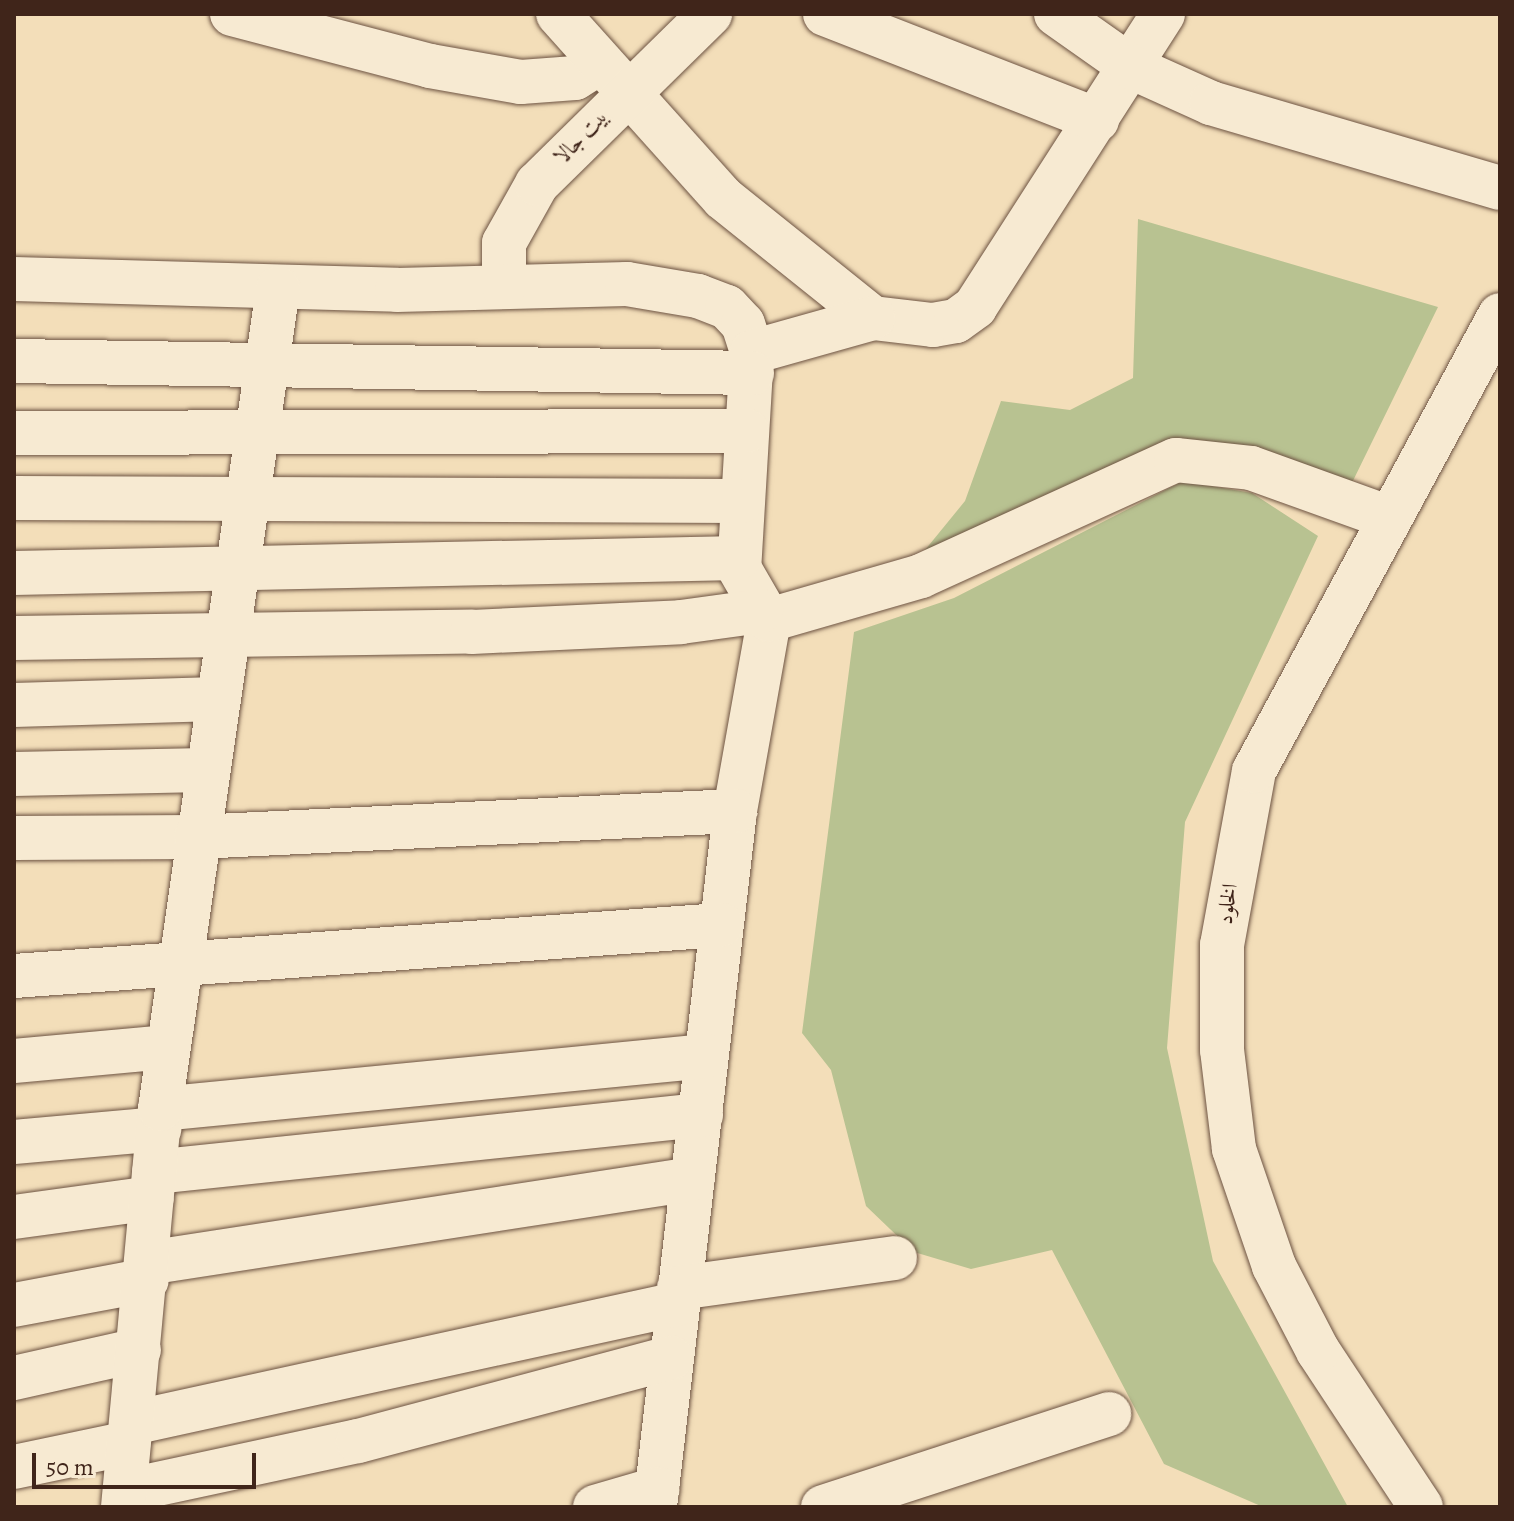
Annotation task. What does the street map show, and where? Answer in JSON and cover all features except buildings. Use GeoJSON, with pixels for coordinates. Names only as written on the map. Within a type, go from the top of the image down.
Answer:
{"type":"FeatureCollection","features":[{"type":"Feature","properties":{"kind":"street"},"geometry":{"type":"LineString","coordinates":[[232,14],[430,66],[521,82],[612,77]]}},
{"type":"Feature","properties":{"kind":"street"},"geometry":{"type":"LineString","coordinates":[[558,14],[723,198],[873,318]]}},
{"type":"Feature","properties":{"kind":"street","name":"بيت جالا"},"geometry":{"type":"LineString","coordinates":[[504,287],[504,243],[515,215],[612,77],[710,14]]}},
{"type":"Feature","properties":{"kind":"street"},"geometry":{"type":"LineString","coordinates":[[825,14],[1097,120]]}},
{"type":"Feature","properties":{"kind":"street"},"geometry":{"type":"LineString","coordinates":[[1056,14],[1131,67],[1211,103],[1310,136],[1500,188]]}},
{"type":"Feature","properties":{"kind":"street"},"geometry":{"type":"LineString","coordinates":[[14,361],[265,368],[752,363],[873,318],[933,325],[956,321],[975,307],[1163,14]]}},
{"type":"Feature","properties":{"kind":"street"},"geometry":{"type":"LineString","coordinates":[[14,279],[278,288],[627,284],[698,296],[727,307],[743,324],[752,363],[739,558],[742,580],[765,616],[735,811],[656,1498],[595,1507]]}},
{"type":"Feature","properties":{"kind":"street"},"geometry":{"type":"LineString","coordinates":[[278,288],[228,635],[205,770],[168,1047],[124,1499],[671,1358]]}},
{"type":"Feature","properties":{"kind":"street","name":"الخلود"},"geometry":{"type":"LineString","coordinates":[[1421,1507],[1325,1363],[1274,1266],[1234,1149],[1222,1050],[1222,945],[1254,771],[1387,517],[1500,315]]}},
{"type":"Feature","properties":{"kind":"street"},"geometry":{"type":"LineString","coordinates":[[14,433],[255,437],[747,431]]}},
{"type":"Feature","properties":{"kind":"street"},"geometry":{"type":"LineString","coordinates":[[14,638],[472,632],[765,616],[934,571],[1176,460],[1251,468],[1387,517]]}},
{"type":"Feature","properties":{"kind":"street"},"geometry":{"type":"LineString","coordinates":[[14,498],[741,501]]}},
{"type":"Feature","properties":{"kind":"street"},"geometry":{"type":"LineString","coordinates":[[14,573],[739,558]]}},
{"type":"Feature","properties":{"kind":"street"},"geometry":{"type":"LineString","coordinates":[[14,705],[217,699]]}},
{"type":"Feature","properties":{"kind":"street"},"geometry":{"type":"LineString","coordinates":[[14,774],[205,770]]}},
{"type":"Feature","properties":{"kind":"street"},"geometry":{"type":"LineString","coordinates":[[14,838],[196,837],[735,811]]}},
{"type":"Feature","properties":{"kind":"street"},"geometry":{"type":"LineString","coordinates":[[14,976],[721,925]]}},
{"type":"Feature","properties":{"kind":"street"},"geometry":{"type":"LineString","coordinates":[[14,1061],[168,1047]]}},
{"type":"Feature","properties":{"kind":"street"},"geometry":{"type":"LineString","coordinates":[[14,1142],[159,1119],[706,1056]]}},
{"type":"Feature","properties":{"kind":"street"},"geometry":{"type":"LineString","coordinates":[[14,1217],[153,1185],[701,1115]]}},
{"type":"Feature","properties":{"kind":"street"},"geometry":{"type":"LineString","coordinates":[[14,1305],[147,1271],[693,1179]]}},
{"type":"Feature","properties":{"kind":"street"},"geometry":{"type":"LineString","coordinates":[[14,1467],[130,1433],[678,1296],[895,1258]]}},
{"type":"Feature","properties":{"kind":"street"},"geometry":{"type":"LineString","coordinates":[[14,1378],[139,1350]]}},
{"type":"Feature","properties":{"kind":"street"},"geometry":{"type":"LineString","coordinates":[[823,1507],[1109,1414]]}},
{"type":"Feature","properties":{"kind":"green space"},"geometry":{"type":"Polygon","coordinates":[[[1138,219],[1438,307],[1347,493],[1176,460],[903,577],[965,501],[1001,401],[1070,410],[1133,378],[1138,219]]]}},
{"type":"Feature","properties":{"kind":"green space"},"geometry":{"type":"Polygon","coordinates":[[[1183,481],[1252,493],[1318,536],[1185,822],[1167,1048],[1213,1261],[1348,1507],[1263,1507],[1164,1464],[1052,1250],[971,1269],[914,1252],[866,1206],[831,1070],[802,1033],[854,632],[954,598],[1183,481]]]}}]}
